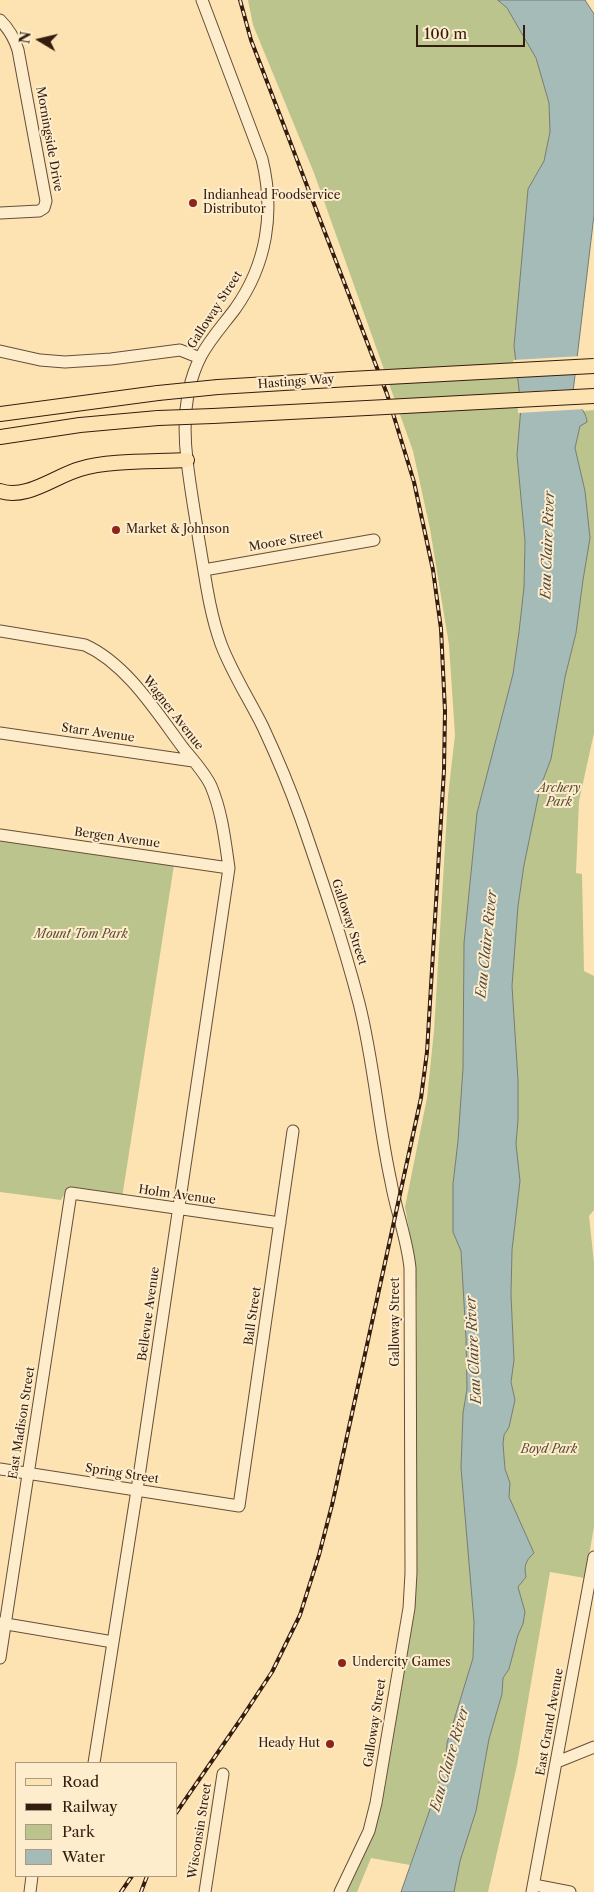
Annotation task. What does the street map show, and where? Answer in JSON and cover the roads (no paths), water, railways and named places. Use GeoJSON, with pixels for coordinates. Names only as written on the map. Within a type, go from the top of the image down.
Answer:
{"type":"FeatureCollection","features":[{"type":"Feature","properties":{"kind":"main road","name":"Hastings Way"},"geometry":{"type":"LineString","coordinates":[[0,414],[218,387],[594,366]]}},
{"type":"Feature","properties":{"kind":"main road"},"geometry":{"type":"LineString","coordinates":[[0,437],[80,425],[158,418],[594,396]]}},
{"type":"Feature","properties":{"kind":"main road"},"geometry":{"type":"LineString","coordinates":[[0,446],[16,435]]}},
{"type":"Feature","properties":{"kind":"main road"},"geometry":{"type":"LineString","coordinates":[[0,491],[20,493],[82,468],[187,460]]}},
{"type":"Feature","properties":{"kind":"street","name":"Galloway Street"},"geometry":{"type":"LineString","coordinates":[[202,0],[262,159],[267,180],[269,202],[267,233],[261,258],[251,284],[235,309],[217,330],[200,358],[191,384],[187,405],[185,433],[187,460],[210,607],[221,644],[239,686],[262,724],[279,762],[300,817],[344,951],[372,1061],[391,1184],[402,1225],[410,1268],[411,1573],[408,1608],[376,1802],[369,1831],[340,1892]]}},
{"type":"Feature","properties":{"kind":"street","name":"Morningside Drive"},"geometry":{"type":"LineString","coordinates":[[0,20],[8,27],[18,50],[46,194],[44,208],[36,212],[0,213]]}},
{"type":"Feature","properties":{"kind":"street"},"geometry":{"type":"LineString","coordinates":[[0,351],[40,360],[65,362],[111,359],[180,350],[200,358]]}},
{"type":"Feature","properties":{"kind":"street","name":"Moore Street"},"geometry":{"type":"LineString","coordinates":[[204,570],[374,540]]}},
{"type":"Feature","properties":{"kind":"street","name":"Wagner Avenue"},"geometry":{"type":"LineString","coordinates":[[0,632],[85,645],[97,650],[111,660],[144,695],[210,784],[220,812],[229,868]]}},
{"type":"Feature","properties":{"kind":"street","name":"Starr Avenue"},"geometry":{"type":"LineString","coordinates":[[0,733],[193,761]]}},
{"type":"Feature","properties":{"kind":"street","name":"Bergen Avenue"},"geometry":{"type":"LineString","coordinates":[[0,835],[229,868]]}},
{"type":"Feature","properties":{"kind":"street","name":"Bellevue Avenue"},"geometry":{"type":"LineString","coordinates":[[94,1762],[137,1490],[229,868]]}},
{"type":"Feature","properties":{"kind":"street","name":"Ball Street"},"geometry":{"type":"LineString","coordinates":[[239,1506],[293,1130]]}},
{"type":"Feature","properties":{"kind":"street","name":"Holm Avenue"},"geometry":{"type":"LineString","coordinates":[[71,1193],[280,1223]]}},
{"type":"Feature","properties":{"kind":"street","name":"East Madison Street"},"geometry":{"type":"LineString","coordinates":[[0,1658],[3,1624],[71,1193]]}},
{"type":"Feature","properties":{"kind":"street","name":"Spring Street"},"geometry":{"type":"LineString","coordinates":[[0,1470],[239,1506]]}},
{"type":"Feature","properties":{"kind":"street","name":"East Grand Avenue"},"geometry":{"type":"LineString","coordinates":[[533,1888],[594,1557]]}},
{"type":"Feature","properties":{"kind":"street"},"geometry":{"type":"LineString","coordinates":[[3,1624],[113,1642]]}},
{"type":"Feature","properties":{"kind":"street"},"geometry":{"type":"LineString","coordinates":[[557,1762],[594,1747]]}},
{"type":"Feature","properties":{"kind":"street","name":"Wisconsin Street"},"geometry":{"type":"LineString","coordinates":[[205,1892],[223,1774]]}},
{"type":"Feature","properties":{"kind":"street"},"geometry":{"type":"LineString","coordinates":[[30,1892],[32,1877]]}},
{"type":"Feature","properties":{"kind":"street"},"geometry":{"type":"LineString","coordinates":[[533,1888],[570,1892]]}},
{"type":"Feature","properties":{"kind":"water","name":"Eau Claire River"},"geometry":{"type":"Polygon","coordinates":[[[498,0],[585,0],[594,14],[594,215],[573,392],[585,414],[587,422],[580,426],[575,448],[585,491],[590,538],[576,633],[565,677],[551,759],[540,788],[524,865],[518,906],[512,986],[518,1080],[516,1144],[520,1181],[512,1250],[511,1295],[514,1360],[511,1382],[515,1400],[503,1444],[505,1469],[510,1483],[509,1497],[534,1553],[526,1564],[526,1577],[518,1587],[525,1612],[523,1624],[518,1635],[509,1669],[503,1678],[502,1694],[489,1739],[476,1811],[460,1861],[454,1892],[401,1892],[446,1760],[447,1743],[473,1658],[474,1622],[461,1468],[463,1413],[467,1389],[466,1338],[461,1251],[453,1232],[453,1184],[463,1068],[464,943],[477,813],[513,674],[524,587],[525,541],[517,455],[521,407],[514,346],[528,189],[544,161],[550,132],[549,103],[536,58],[507,8],[498,0]]]}},
{"type":"Feature","properties":{"kind":"railway"},"geometry":{"type":"LineString","coordinates":[[178,1810],[272,1672],[300,1615],[332,1505],[421,1098],[427,1052],[444,770],[445,711],[441,629],[433,570],[414,482],[387,394],[251,40],[240,0]]}},
{"type":"Feature","properties":{"kind":"railway"},"geometry":{"type":"LineString","coordinates":[[121,1892],[131,1877]]}},
{"type":"Feature","properties":{"kind":"railway"},"geometry":{"type":"LineString","coordinates":[[141,1892],[147,1877]]}},
{"type":"Feature","properties":{"kind":"place","name":"Indianhead Foodservice Distributor"},"geometry":{"type":"Point","coordinates":[193,203]}},
{"type":"Feature","properties":{"kind":"place","name":"Market & Johnson"},"geometry":{"type":"Point","coordinates":[116,530]}},
{"type":"Feature","properties":{"kind":"place","name":"Undercity Games"},"geometry":{"type":"Point","coordinates":[342,1663]}},
{"type":"Feature","properties":{"kind":"place","name":"Heady Hut"},"geometry":{"type":"Point","coordinates":[330,1744]}},
{"type":"Feature","properties":{"kind":"park label","name":"Archery Park"},"geometry":{"type":"Point","coordinates":[559,796]}},
{"type":"Feature","properties":{"kind":"park label","name":"Mount Tom Park"},"geometry":{"type":"Point","coordinates":[81,935]}},
{"type":"Feature","properties":{"kind":"park label","name":"Boyd Park"},"geometry":{"type":"Point","coordinates":[549,1450]}}]}
